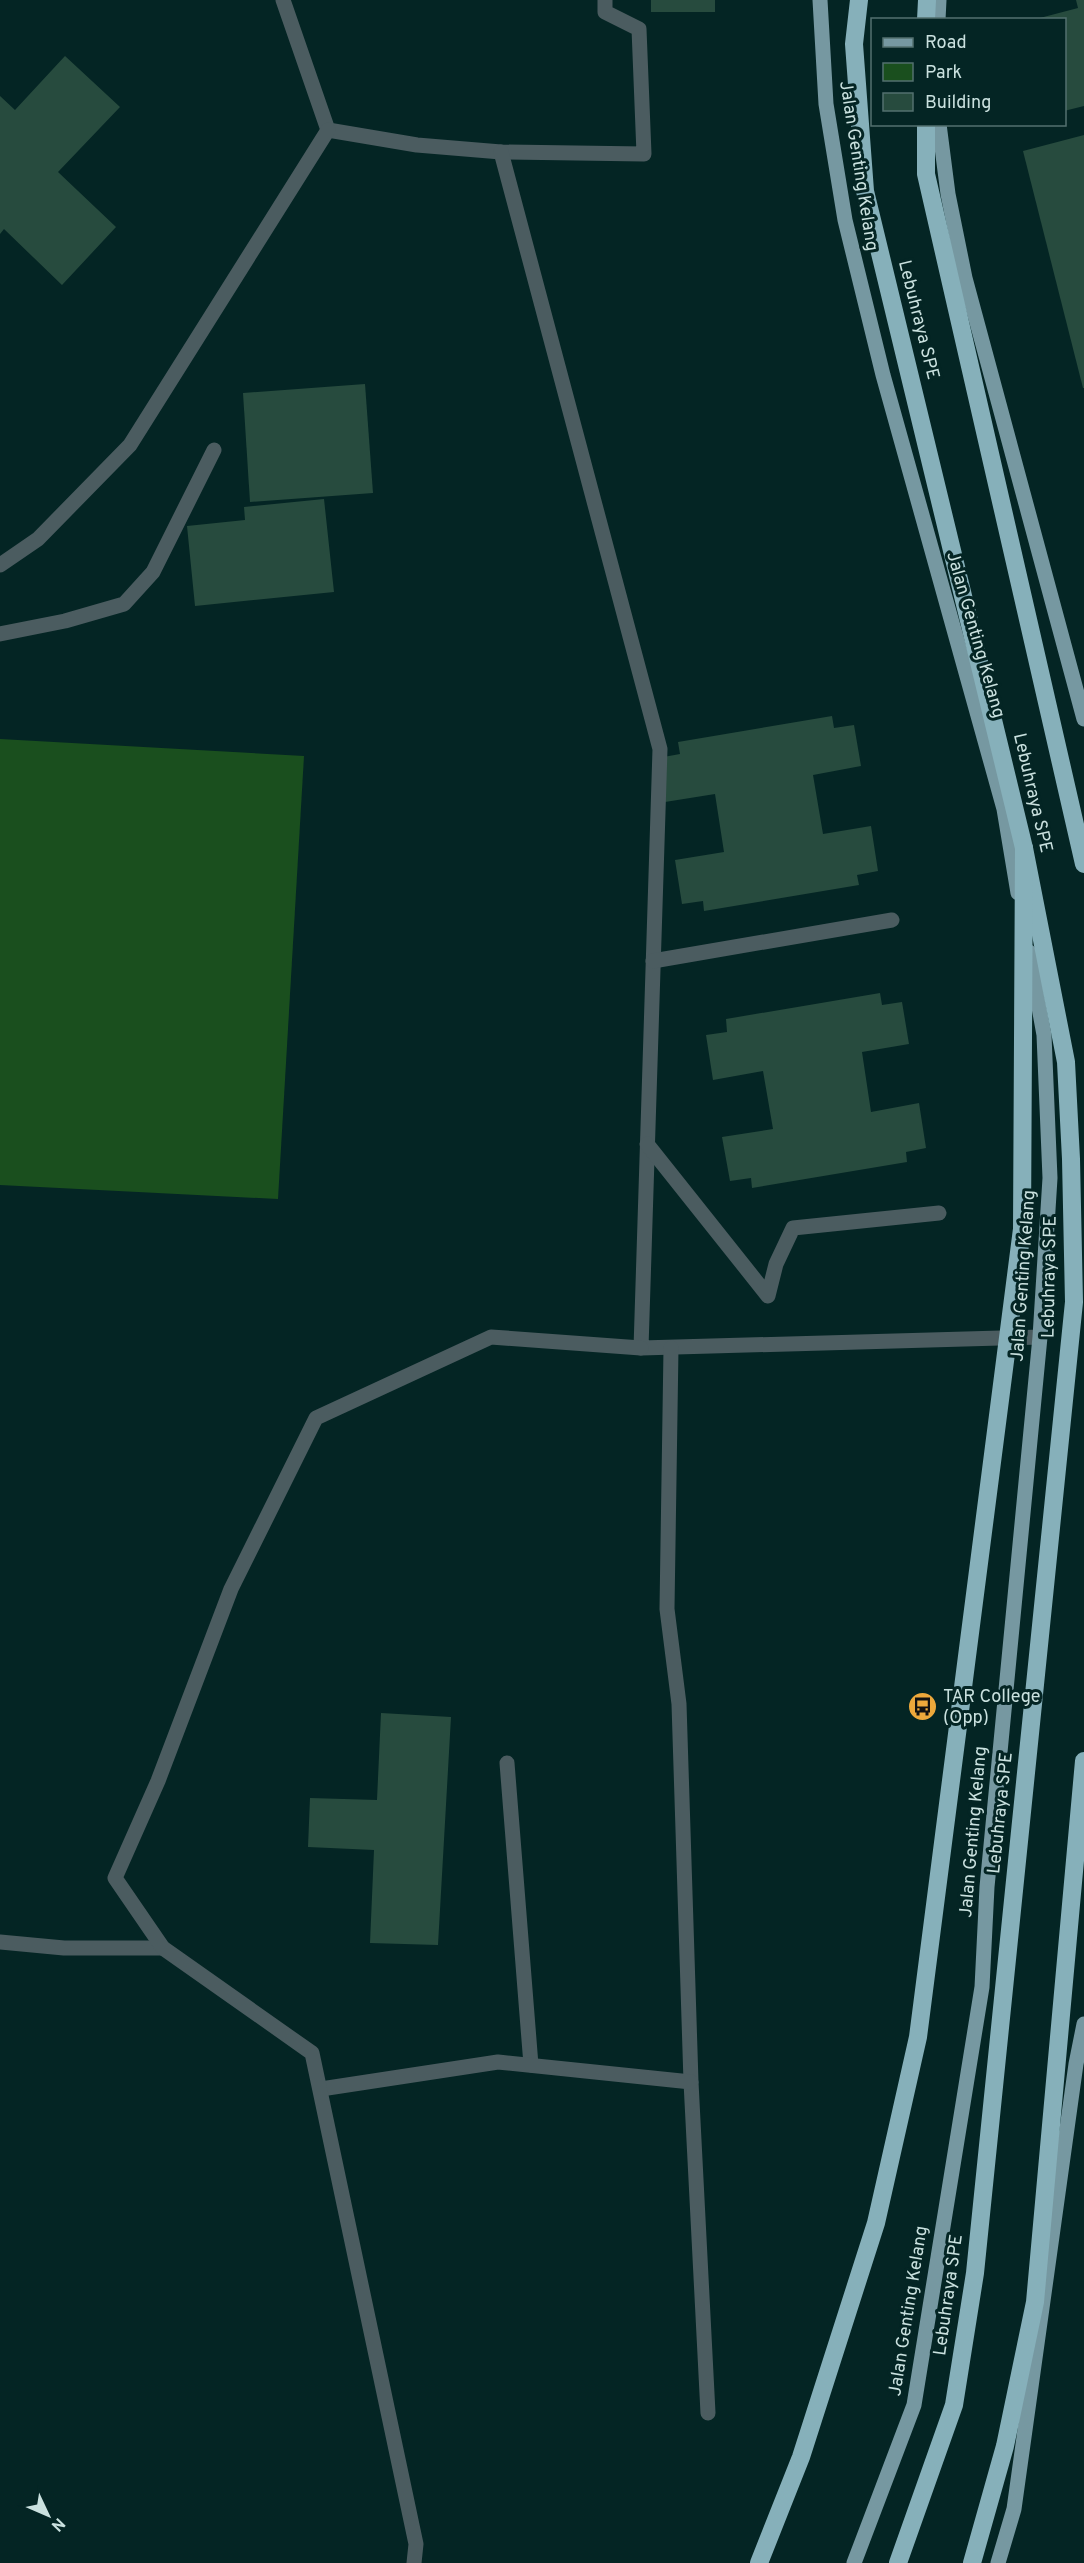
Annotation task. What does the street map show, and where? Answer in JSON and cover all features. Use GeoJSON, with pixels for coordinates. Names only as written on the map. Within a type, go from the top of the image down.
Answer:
{"type":"FeatureCollection","features":[{"type":"Feature","properties":{"kind":"highway","name":"Lebuhraya SPE"},"geometry":{"type":"LineString","coordinates":[[860,0],[854,44],[865,191],[1024,848],[1066,1062],[1074,1302],[975,2273],[954,2405],[898,2563]]}},
{"type":"Feature","properties":{"kind":"highway"},"geometry":{"type":"LineString","coordinates":[[926,18],[927,0]]}},
{"type":"Feature","properties":{"kind":"highway","name":"Lebuhraya SPE"},"geometry":{"type":"LineString","coordinates":[[926,126],[926,174],[1084,864]]}},
{"type":"Feature","properties":{"kind":"highway"},"geometry":{"type":"LineString","coordinates":[[759,2563],[801,2457],[876,2223],[918,2037],[1022,1229],[1024,848]]}},
{"type":"Feature","properties":{"kind":"highway"},"geometry":{"type":"LineString","coordinates":[[972,2563],[1005,2446],[1035,2302],[1084,1761]]}},
{"type":"Feature","properties":{"kind":"main road","name":"Jalan Genting Kelang"},"geometry":{"type":"LineString","coordinates":[[820,0],[826,104],[845,220],[883,375],[1004,809],[1044,1035],[1050,1178],[1040,1337],[987,1887],[982,1987],[914,2405],[854,2563]]}},
{"type":"Feature","properties":{"kind":"main road"},"geometry":{"type":"LineString","coordinates":[[938,18],[939,0]]}},
{"type":"Feature","properties":{"kind":"main road"},"geometry":{"type":"LineString","coordinates":[[939,126],[948,194],[965,278],[1084,719]]}},
{"type":"Feature","properties":{"kind":"main road"},"geometry":{"type":"LineString","coordinates":[[998,2563],[1014,2509],[1076,2064],[1084,2024]]}},
{"type":"Feature","properties":{"kind":"lane"},"geometry":{"type":"LineString","coordinates":[[283,0],[328,130]]}},
{"type":"Feature","properties":{"kind":"lane"},"geometry":{"type":"LineString","coordinates":[[328,130],[417,145],[501,152],[644,154],[639,29],[605,12],[605,0]]}},
{"type":"Feature","properties":{"kind":"lane"},"geometry":{"type":"LineString","coordinates":[[0,565],[38,539],[130,445],[328,130]]}},
{"type":"Feature","properties":{"kind":"lane"},"geometry":{"type":"LineString","coordinates":[[501,152],[660,750],[641,1348]]}},
{"type":"Feature","properties":{"kind":"lane"},"geometry":{"type":"LineString","coordinates":[[0,634],[65,621],[124,604],[153,572],[214,450]]}},
{"type":"Feature","properties":{"kind":"lane"},"geometry":{"type":"LineString","coordinates":[[653,961],[892,920]]}},
{"type":"Feature","properties":{"kind":"lane"},"geometry":{"type":"LineString","coordinates":[[647,1144],[768,1296],[776,1264],[793,1228],[939,1214]]}},
{"type":"Feature","properties":{"kind":"lane"},"geometry":{"type":"LineString","coordinates":[[414,2563],[416,2544],[312,2053],[163,1948],[115,1878],[158,1781],[231,1589],[316,1418],[491,1337],[641,1348],[671,1348],[1040,1337]]}},
{"type":"Feature","properties":{"kind":"lane"},"geometry":{"type":"LineString","coordinates":[[671,1348],[667,1609],[679,1704],[691,2082],[708,2413]]}},
{"type":"Feature","properties":{"kind":"lane"},"geometry":{"type":"LineString","coordinates":[[507,1763],[531,2065]]}},
{"type":"Feature","properties":{"kind":"lane"},"geometry":{"type":"LineString","coordinates":[[0,1942],[64,1948],[163,1948]]}},
{"type":"Feature","properties":{"kind":"lane"},"geometry":{"type":"LineString","coordinates":[[321,2089],[498,2062],[691,2082]]}},
{"type":"Feature","properties":{"kind":"green space"},"geometry":{"type":"Polygon","coordinates":[[[0,739],[304,756],[278,1199],[0,1185],[0,739]]]}},
{"type":"Feature","properties":{"kind":"building"},"geometry":{"type":"Polygon","coordinates":[[[651,0],[715,0],[715,12],[651,12],[651,0]]]}},
{"type":"Feature","properties":{"kind":"building"},"geometry":{"type":"Polygon","coordinates":[[[1076,0],[1084,0],[1084,106],[1066,110],[1066,18],[1040,18],[1078,8],[1076,0]]]}},
{"type":"Feature","properties":{"kind":"building"},"geometry":{"type":"Polygon","coordinates":[[[65,56],[120,107],[58,172],[116,227],[62,285],[4,229],[0,234],[0,96],[15,110],[65,56]]]}},
{"type":"Feature","properties":{"kind":"building"},"geometry":{"type":"Polygon","coordinates":[[[1084,135],[1084,388],[1083,388],[1023,151],[1084,135]]]}},
{"type":"Feature","properties":{"kind":"building"},"geometry":{"type":"Polygon","coordinates":[[[365,384],[373,493],[250,502],[243,393],[365,384]]]}},
{"type":"Feature","properties":{"kind":"building"},"geometry":{"type":"Polygon","coordinates":[[[324,499],[334,592],[195,606],[187,526],[245,520],[244,507],[324,499]]]}},
{"type":"Feature","properties":{"kind":"building"},"geometry":{"type":"Polygon","coordinates":[[[832,716],[834,728],[854,725],[861,766],[813,775],[823,834],[871,826],[878,871],[857,875],[859,885],[704,911],[703,901],[682,904],[675,860],[724,852],[715,794],[665,802],[658,758],[680,754],[678,742],[832,716]]]}},
{"type":"Feature","properties":{"kind":"building"},"geometry":{"type":"Polygon","coordinates":[[[880,993],[882,1005],[902,1002],[909,1044],[862,1052],[871,1112],[919,1103],[926,1148],[906,1152],[907,1162],[752,1188],[751,1178],[730,1181],[722,1137],[773,1129],[763,1071],[713,1080],[706,1035],[727,1032],[726,1019],[880,993]]]}},
{"type":"Feature","properties":{"kind":"building"},"geometry":{"type":"Polygon","coordinates":[[[381,1713],[451,1717],[438,1945],[370,1943],[374,1850],[308,1847],[310,1798],[377,1800],[381,1713]]]}},
{"type":"Feature","properties":{"kind":"place","name":"TAR College (Opp)"},"geometry":{"type":"Point","coordinates":[922,1707]}}]}
